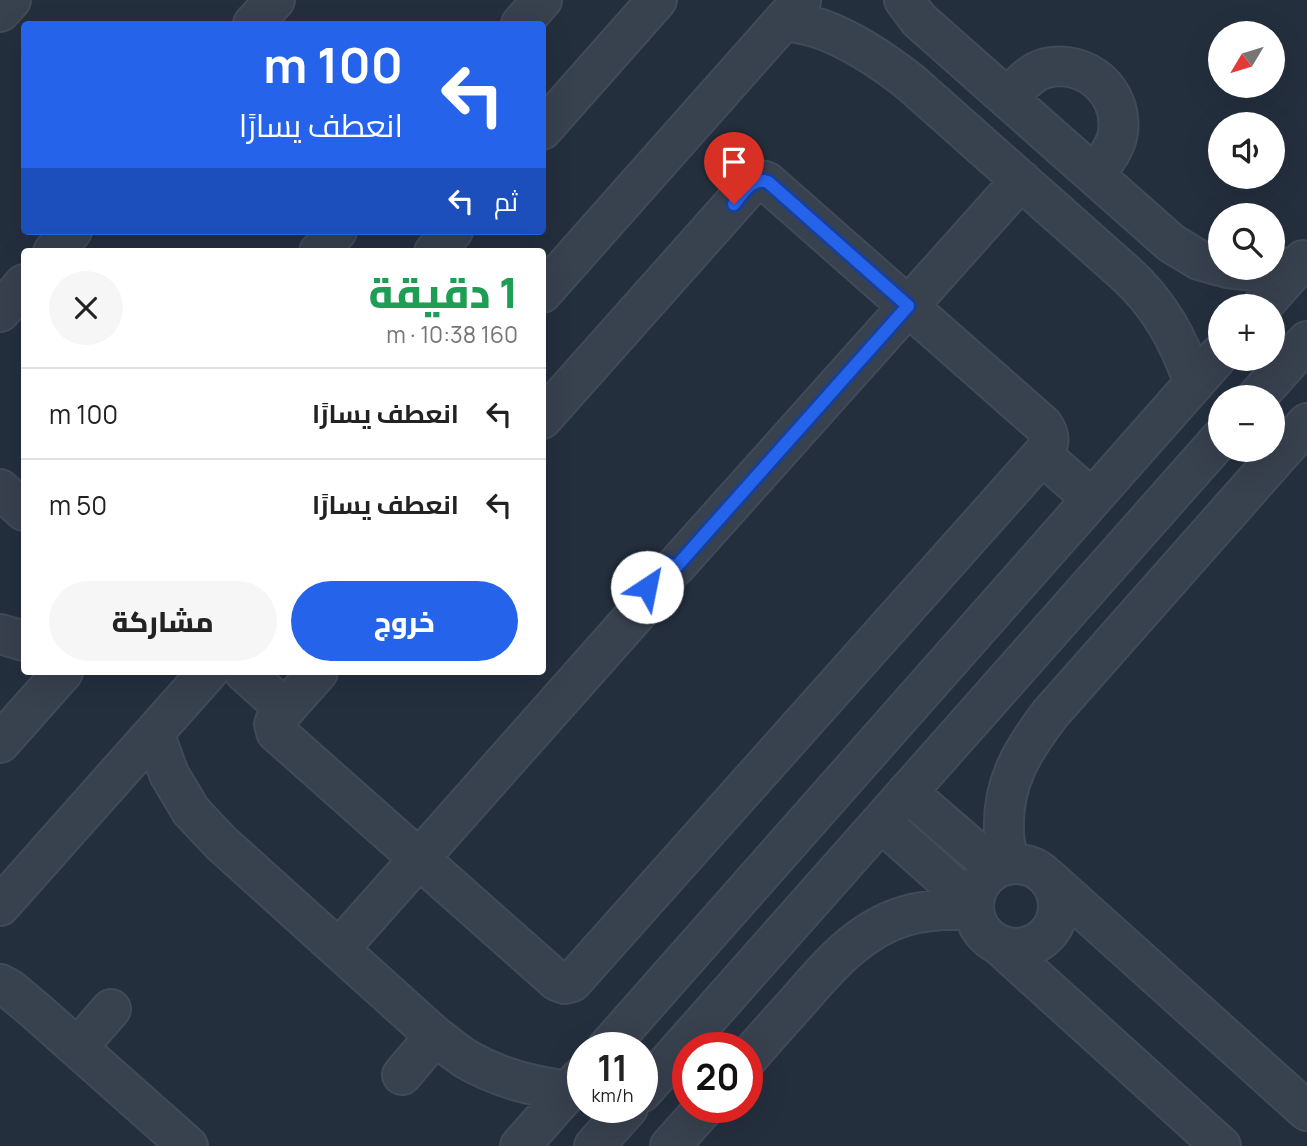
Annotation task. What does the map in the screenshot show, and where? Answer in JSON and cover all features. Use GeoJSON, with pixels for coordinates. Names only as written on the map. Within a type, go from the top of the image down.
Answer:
{"type":"FeatureCollection","features":[{"type":"Feature","properties":{"kind":"street"},"geometry":{"type":"LineString","coordinates":[[0,12],[11,0]]}},
{"type":"Feature","properties":{"kind":"street"},"geometry":{"type":"LineString","coordinates":[[256,21],[275,0]]}},
{"type":"Feature","properties":{"kind":"street"},"geometry":{"type":"LineString","coordinates":[[524,21],[542,0]]}},
{"type":"Feature","properties":{"kind":"street"},"geometry":{"type":"LineString","coordinates":[[546,125],[657,0]]}},
{"type":"Feature","properties":{"kind":"street"},"geometry":{"type":"LineString","coordinates":[[904,0],[919,20],[1171,243],[1208,263]]}},
{"type":"Feature","properties":{"kind":"street"},"geometry":{"type":"LineString","coordinates":[[546,288],[792,10],[819,28],[882,60],[910,82],[1135,281],[1171,328],[1194,384]]}},
{"type":"Feature","properties":{"kind":"street"},"geometry":{"type":"LineString","coordinates":[[1008,98],[1024,81],[1044,69],[1068,66],[1090,74],[1108,89],[1118,111],[1118,134],[1109,155],[1095,174]]}},
{"type":"Feature","properties":{"kind":"street"},"geometry":{"type":"LineString","coordinates":[[315,675],[274,724],[281,738],[557,981],[565,984],[572,982],[1042,455],[1050,440],[1043,425],[762,179],[757,180],[546,415]]}},
{"type":"Feature","properties":{"kind":"street"},"geometry":{"type":"LineString","coordinates":[[339,949],[1021,180]]}},
{"type":"Feature","properties":{"kind":"street"},"geometry":{"type":"LineString","coordinates":[[57,248],[68,235]]}},
{"type":"Feature","properties":{"kind":"street"},"geometry":{"type":"LineString","coordinates":[[438,248],[449,235]]}},
{"type":"Feature","properties":{"kind":"street"},"geometry":{"type":"LineString","coordinates":[[1285,266],[1302,261]]}},
{"type":"Feature","properties":{"kind":"street"},"geometry":{"type":"LineString","coordinates":[[1273,294],[1302,261]]}},
{"type":"Feature","properties":{"kind":"street"},"geometry":{"type":"LineString","coordinates":[[0,312],[21,288]]}},
{"type":"Feature","properties":{"kind":"street"},"geometry":{"type":"LineString","coordinates":[[1268,385],[1307,341]]}},
{"type":"Feature","properties":{"kind":"street"},"geometry":{"type":"LineString","coordinates":[[621,1032],[1208,368]]}},
{"type":"Feature","properties":{"kind":"street"},"geometry":{"type":"LineString","coordinates":[[1003,867],[1006,799],[1014,769],[1029,741],[1307,423]]}},
{"type":"Feature","properties":{"kind":"street"},"geometry":{"type":"LineString","coordinates":[[658,1074],[1208,453]]}},
{"type":"Feature","properties":{"kind":"street"},"geometry":{"type":"LineString","coordinates":[[1042,455],[1092,499]]}},
{"type":"Feature","properties":{"kind":"street"},"geometry":{"type":"LineString","coordinates":[[0,489],[21,508]]}},
{"type":"Feature","properties":{"kind":"street"},"geometry":{"type":"LineString","coordinates":[[0,634],[21,640]]}},
{"type":"Feature","properties":{"kind":"street"},"geometry":{"type":"LineString","coordinates":[[0,743],[60,675]]}},
{"type":"Feature","properties":{"kind":"street"},"geometry":{"type":"LineString","coordinates":[[0,906],[205,675]]}},
{"type":"Feature","properties":{"kind":"street"},"geometry":{"type":"LineString","coordinates":[[247,675],[285,709]]}},
{"type":"Feature","properties":{"kind":"street"},"geometry":{"type":"LineString","coordinates":[[153,733],[169,774],[191,811],[221,843],[435,1036],[464,1058],[497,1075],[532,1086],[567,1084]]}},
{"type":"Feature","properties":{"kind":"street"},"geometry":{"type":"LineString","coordinates":[[908,792],[1003,867]]}},
{"type":"Feature","properties":{"kind":"street"},"geometry":{"type":"LineString","coordinates":[[881,822],[974,907]]}},
{"type":"Feature","properties":{"kind":"street"},"geometry":{"type":"LineString","coordinates":[[1221,1146],[986,935],[978,923],[974,907],[977,890],[985,878],[1003,867],[1023,864],[1037,869],[1307,1111]]}},
{"type":"Feature","properties":{"kind":"street"},"geometry":{"type":"LineString","coordinates":[[998,944],[1012,948],[1026,947],[1039,942],[1050,931],[1056,919],[1058,905],[1056,891],[1048,878]]}},
{"type":"Feature","properties":{"kind":"street"},"geometry":{"type":"LineString","coordinates":[[763,1041],[830,965],[872,930],[904,916],[939,909],[974,907]]}},
{"type":"Feature","properties":{"kind":"street"},"geometry":{"type":"LineString","coordinates":[[0,984],[11,990],[78,1047],[175,1142]]}},
{"type":"Feature","properties":{"kind":"street"},"geometry":{"type":"LineString","coordinates":[[78,1047],[111,1009]]}},
{"type":"Feature","properties":{"kind":"street"},"geometry":{"type":"LineString","coordinates":[[402,1075],[435,1036]]}},
{"type":"Feature","properties":{"kind":"street"},"geometry":{"type":"LineString","coordinates":[[520,1146],[567,1093]]}},
{"type":"Feature","properties":{"kind":"street"},"geometry":{"type":"LineString","coordinates":[[594,1146],[615,1123]]}},
{"type":"Feature","properties":{"kind":"street"},"geometry":{"type":"LineString","coordinates":[[670,1146],[691,1123]]}},
{"type":"Feature","properties":{"kind":"route"},"geometry":{"type":"LineString","coordinates":[[647,587],[646,578],[650,568],[657,563],[667,562],[676,567],[908,306],[768,182],[757,180],[734,204]]}}]}
